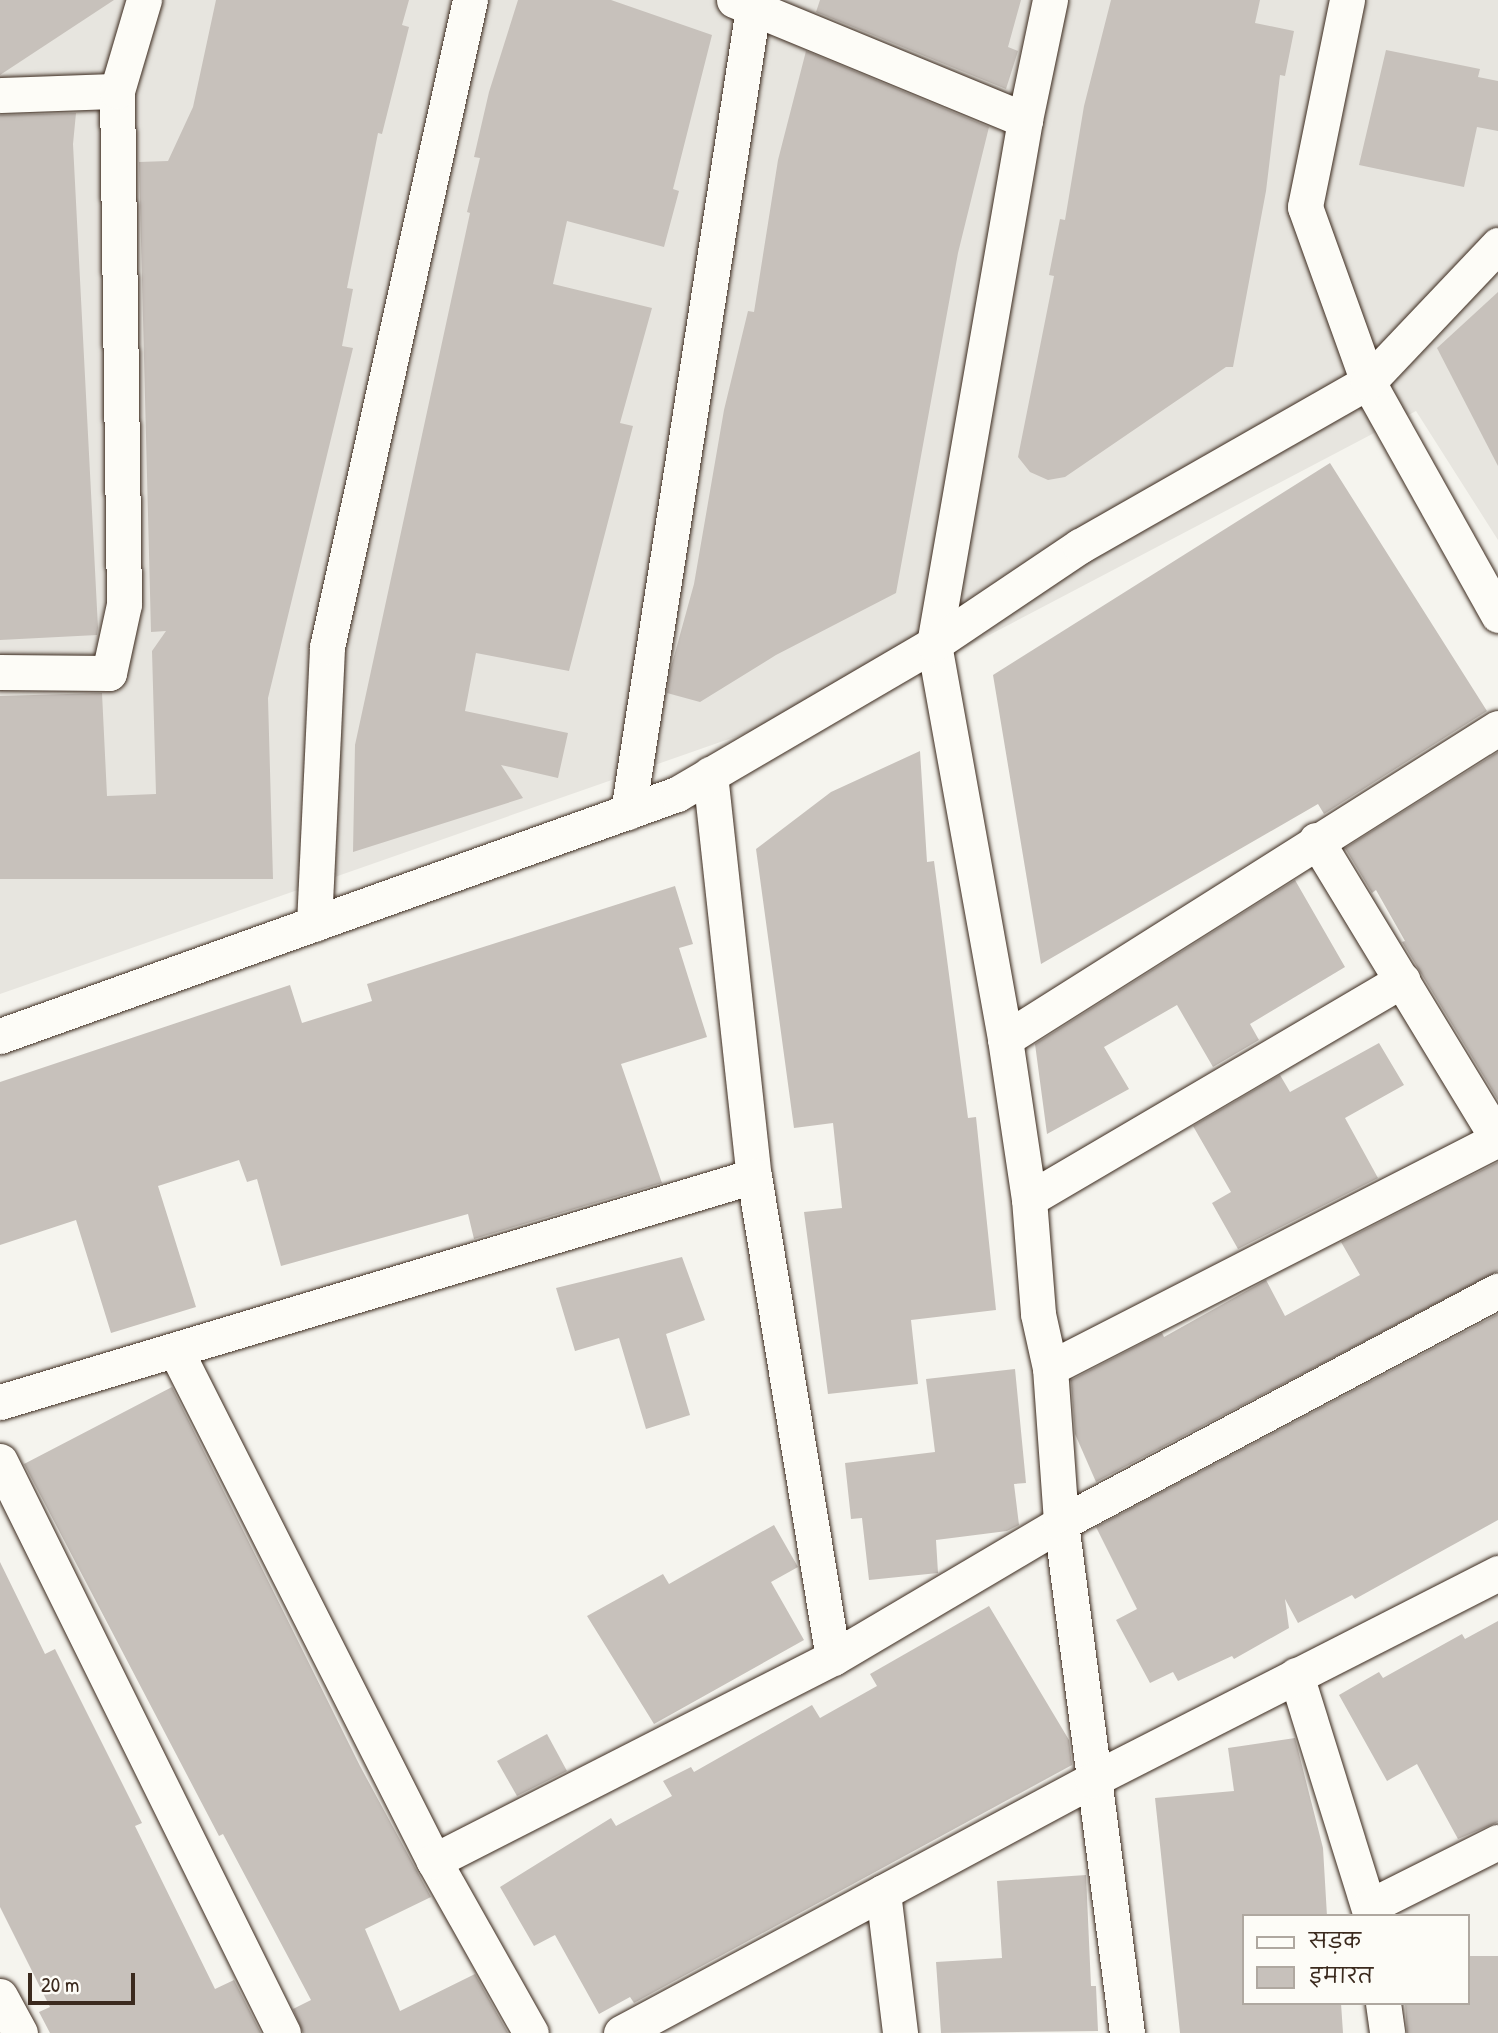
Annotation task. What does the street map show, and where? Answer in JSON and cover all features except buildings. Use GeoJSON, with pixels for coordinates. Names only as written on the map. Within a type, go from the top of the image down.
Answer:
{"type":"FeatureCollection","features":[{"type":"Feature","properties":{"kind":"street"},"geometry":{"type":"LineString","coordinates":[[0,672],[109,673],[124,604],[117,91],[144,0]]}},
{"type":"Feature","properties":{"kind":"street"},"geometry":{"type":"LineString","coordinates":[[314,923],[327,647],[470,0]]}},
{"type":"Feature","properties":{"kind":"street"},"geometry":{"type":"LineString","coordinates":[[1050,0],[1025,120],[934,644],[1005,1039],[1029,1199],[1038,1314],[1050,1368],[1061,1523],[1092,1780],[1127,2033]]}},
{"type":"Feature","properties":{"kind":"street"},"geometry":{"type":"LineString","coordinates":[[1347,0],[1305,207],[1368,382],[1488,573],[1498,615]]}},
{"type":"Feature","properties":{"kind":"street"},"geometry":{"type":"LineString","coordinates":[[628,812],[744,4],[1025,120]]}},
{"type":"Feature","properties":{"kind":"street"},"geometry":{"type":"LineString","coordinates":[[0,95],[117,91]]}},
{"type":"Feature","properties":{"kind":"street"},"geometry":{"type":"LineString","coordinates":[[0,1036],[677,794],[934,644],[1080,546],[1368,382],[1498,245]]}},
{"type":"Feature","properties":{"kind":"street"},"geometry":{"type":"LineString","coordinates":[[1005,1039],[1316,840],[1498,728]]}},
{"type":"Feature","properties":{"kind":"street"},"geometry":{"type":"LineString","coordinates":[[710,774],[754,1176],[833,1658]]}},
{"type":"Feature","properties":{"kind":"street"},"geometry":{"type":"LineString","coordinates":[[1050,1368],[1498,1139],[1316,840]]}},
{"type":"Feature","properties":{"kind":"street"},"geometry":{"type":"LineString","coordinates":[[1029,1199],[1402,980]]}},
{"type":"Feature","properties":{"kind":"street"},"geometry":{"type":"LineString","coordinates":[[0,1402],[754,1176]]}},
{"type":"Feature","properties":{"kind":"street"},"geometry":{"type":"LineString","coordinates":[[434,1861],[833,1658],[1061,1523],[1498,1290]]}},
{"type":"Feature","properties":{"kind":"street"},"geometry":{"type":"LineString","coordinates":[[176,1351],[434,1861],[531,2033]]}},
{"type":"Feature","properties":{"kind":"street"},"geometry":{"type":"LineString","coordinates":[[0,1461],[282,2033]]}},
{"type":"Feature","properties":{"kind":"street"},"geometry":{"type":"LineString","coordinates":[[621,2033],[1092,1780],[1498,1573]]}},
{"type":"Feature","properties":{"kind":"street"},"geometry":{"type":"LineString","coordinates":[[1296,1675],[1371,1911],[1498,1842]]}},
{"type":"Feature","properties":{"kind":"street"},"geometry":{"type":"LineString","coordinates":[[883,1892],[900,2033]]}},
{"type":"Feature","properties":{"kind":"street"},"geometry":{"type":"LineString","coordinates":[[0,1996],[20,2033]]}},
{"type":"Feature","properties":{"kind":"street"},"geometry":{"type":"LineString","coordinates":[[1383,2005],[1387,2033]]}},
{"type":"Feature","properties":{"kind":"shaded area"},"geometry":{"type":"Polygon","coordinates":[[[0,0],[1498,0],[1498,540],[1416,411],[915,674],[0,994],[0,0]]]}}]}
